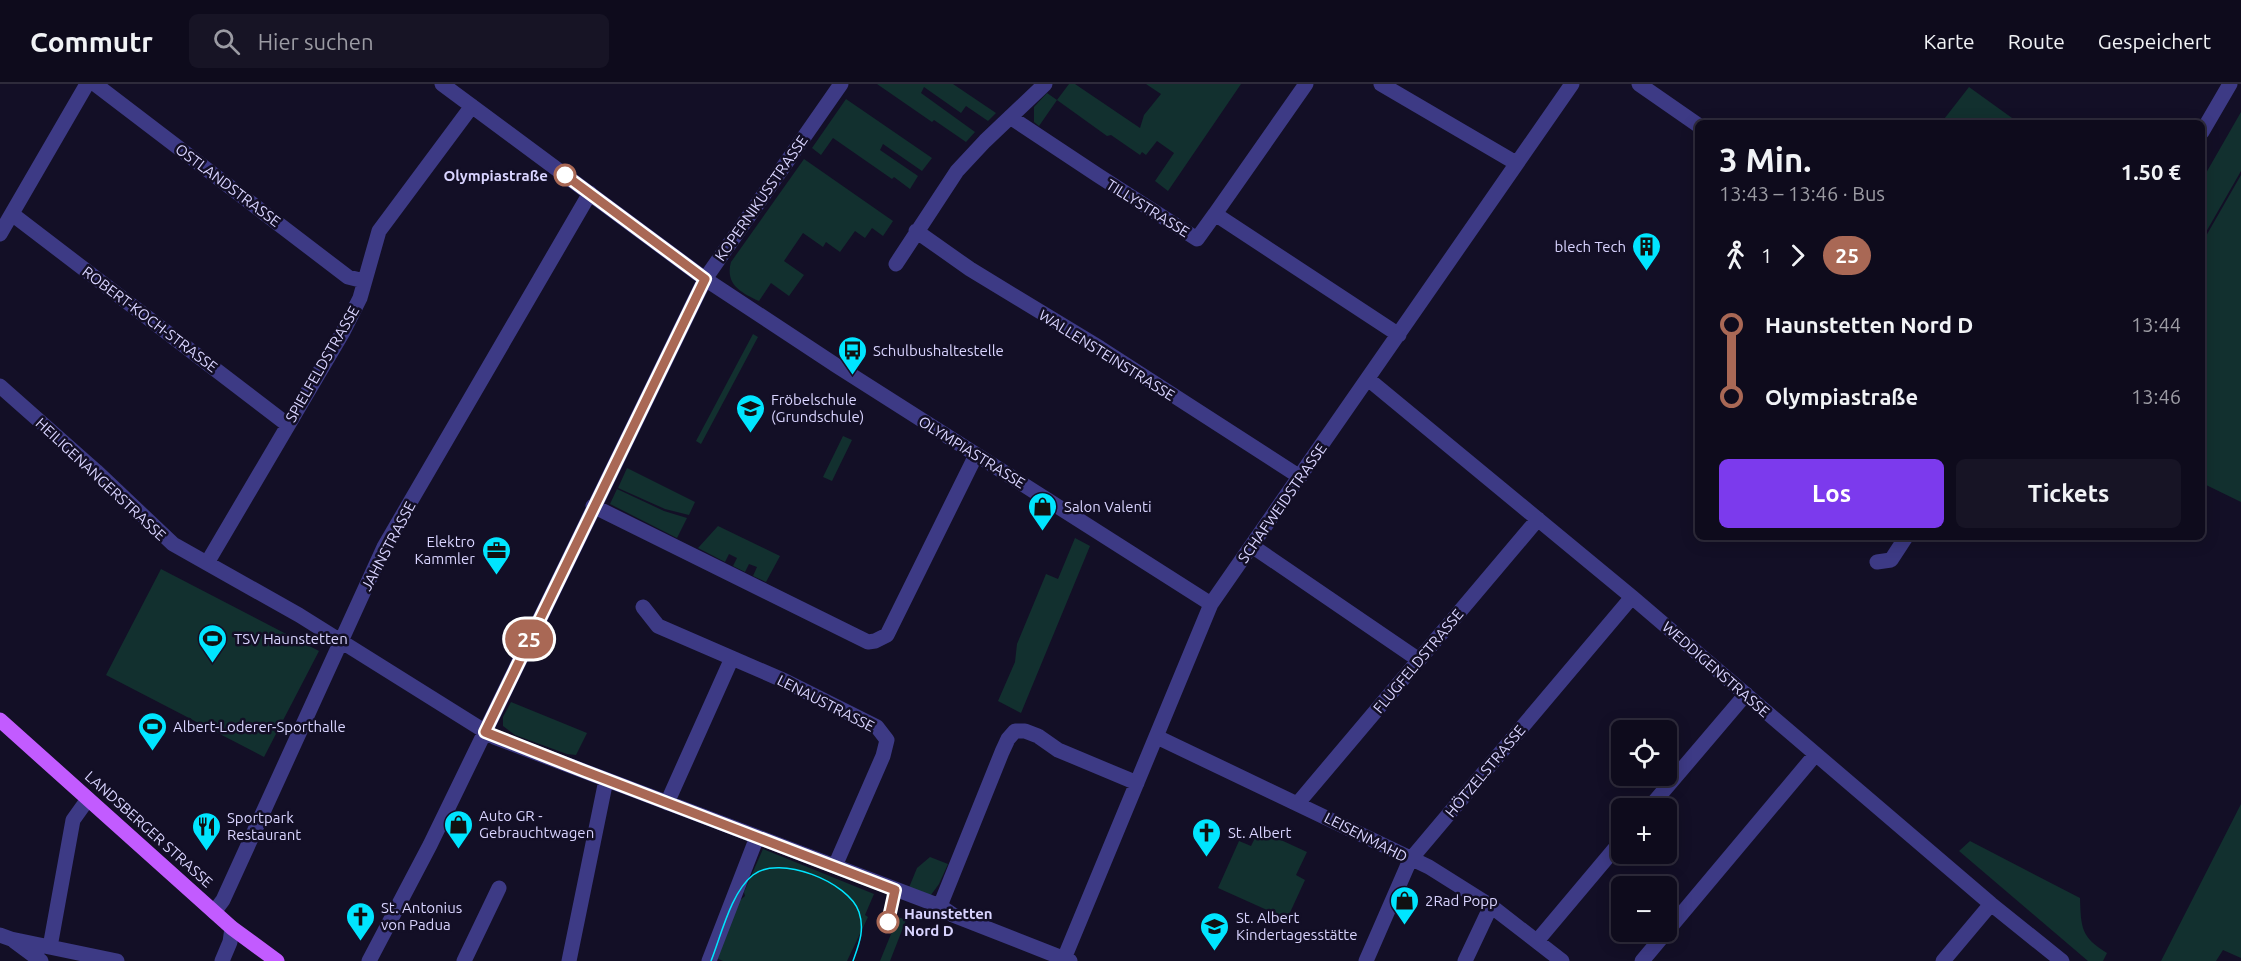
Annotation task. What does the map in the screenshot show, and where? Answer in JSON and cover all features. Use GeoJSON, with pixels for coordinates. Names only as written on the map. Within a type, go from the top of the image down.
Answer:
{"type":"FeatureCollection","features":[{"type":"Feature","properties":{"kind":"main road","name":"LANDSBERGER STRASSE"},"geometry":{"type":"LineString","coordinates":[[0,720],[232,928],[277,961]]}},
{"type":"Feature","properties":{"kind":"street"},"geometry":{"type":"LineString","coordinates":[[0,234],[87,84]]}},
{"type":"Feature","properties":{"kind":"street","name":"OSTLANDSTRASSE"},"geometry":{"type":"LineString","coordinates":[[94,84],[348,277],[364,280]]}},
{"type":"Feature","properties":{"kind":"street","name":"OLYMPIASTRASSE"},"geometry":{"type":"LineString","coordinates":[[442,84],[705,279],[837,366],[1211,603]]}},
{"type":"Feature","properties":{"kind":"street","name":"KOPERNIKUSSTRASSE"},"geometry":{"type":"LineString","coordinates":[[369,961],[430,845],[705,279],[842,84]]}},
{"type":"Feature","properties":{"kind":"street"},"geometry":{"type":"LineString","coordinates":[[896,264],[957,171],[1045,84]]}},
{"type":"Feature","properties":{"kind":"street"},"geometry":{"type":"LineString","coordinates":[[1306,84],[1215,214],[1399,335]]}},
{"type":"Feature","properties":{"kind":"street"},"geometry":{"type":"LineString","coordinates":[[1381,84],[1516,164]]}},
{"type":"Feature","properties":{"kind":"street","name":"SCHAFWEIDSTRASSE"},"geometry":{"type":"LineString","coordinates":[[1066,960],[1211,603],[1572,84]]}},
{"type":"Feature","properties":{"kind":"street"},"geometry":{"type":"LineString","coordinates":[[1639,84],[1695,123]]}},
{"type":"Feature","properties":{"kind":"street"},"geometry":{"type":"LineString","coordinates":[[2205,127],[2230,84]]}},
{"type":"Feature","properties":{"kind":"street","name":"SPIELFELDSTRASSE"},"geometry":{"type":"LineString","coordinates":[[207,563],[343,332],[360,298],[379,231],[472,106]]}},
{"type":"Feature","properties":{"kind":"street","name":"TILLYSTRASSE"},"geometry":{"type":"LineString","coordinates":[[1011,117],[1090,171],[1197,239],[1215,214]]}},
{"type":"Feature","properties":{"kind":"street","name":"JAHNSTRASSE"},"geometry":{"type":"LineString","coordinates":[[214,912],[223,900],[384,547],[590,194]]}},
{"type":"Feature","properties":{"kind":"street","name":"ROBERT-KOCH-STRASSE"},"geometry":{"type":"LineString","coordinates":[[12,214],[288,425]]}},
{"type":"Feature","properties":{"kind":"street","name":"WALLENSTEINSTRASSE"},"geometry":{"type":"LineString","coordinates":[[916,231],[997,286],[1100,348],[1300,477]]}},
{"type":"Feature","properties":{"kind":"street","name":"WEDDIGENSTRASSE"},"geometry":{"type":"LineString","coordinates":[[1368,380],[1632,597],[1991,904],[2062,961]]}},
{"type":"Feature","properties":{"kind":"street","name":"HEILIGENANGERSTRASSE"},"geometry":{"type":"LineString","coordinates":[[0,386],[96,471],[167,539],[340,640],[485,732],[940,906],[952,915],[1066,960]]}},
{"type":"Feature","properties":{"kind":"street"},"geometry":{"type":"LineString","coordinates":[[593,506],[868,642],[887,635],[976,455]]}},
{"type":"Feature","properties":{"kind":"street","name":"FLUGFELDSTRASSE"},"geometry":{"type":"LineString","coordinates":[[1298,803],[1538,519]]}},
{"type":"Feature","properties":{"kind":"street"},"geometry":{"type":"LineString","coordinates":[[1877,562],[1891,560],[1904,540]]}},
{"type":"Feature","properties":{"kind":"street"},"geometry":{"type":"LineString","coordinates":[[1252,546],[1419,660]]}},
{"type":"Feature","properties":{"kind":"street","name":"HÖTZELSTRASSE"},"geometry":{"type":"LineString","coordinates":[[1366,961],[1410,860],[1632,597]]}},
{"type":"Feature","properties":{"kind":"street","name":"LENAUSTRASSE"},"geometry":{"type":"LineString","coordinates":[[643,608],[658,626],[785,681],[878,727],[886,740],[884,756],[835,866]]}},
{"type":"Feature","properties":{"kind":"street"},"geometry":{"type":"LineString","coordinates":[[667,802],[732,658]]}},
{"type":"Feature","properties":{"kind":"street"},"geometry":{"type":"LineString","coordinates":[[1658,798],[1746,694]]}},
{"type":"Feature","properties":{"kind":"street"},"geometry":{"type":"LineString","coordinates":[[940,906],[1008,739],[1015,731],[1025,730],[1058,750],[1137,783]]}},
{"type":"Feature","properties":{"kind":"street","name":"LEISENMAHD"},"geometry":{"type":"LineString","coordinates":[[1156,737],[1298,803],[1410,860],[1429,867],[1491,906],[1562,961]]}},
{"type":"Feature","properties":{"kind":"street"},"geometry":{"type":"LineString","coordinates":[[1642,961],[1815,755]]}},
{"type":"Feature","properties":{"kind":"street"},"geometry":{"type":"LineString","coordinates":[[569,961],[606,780]]}},
{"type":"Feature","properties":{"kind":"street"},"geometry":{"type":"LineString","coordinates":[[50,947],[73,820],[88,799]]}},
{"type":"Feature","properties":{"kind":"street"},"geometry":{"type":"LineString","coordinates":[[709,961],[757,837]]}},
{"type":"Feature","properties":{"kind":"street"},"geometry":{"type":"LineString","coordinates":[[1537,941],[1611,853]]}},
{"type":"Feature","properties":{"kind":"street"},"geometry":{"type":"LineString","coordinates":[[464,961],[499,888]]}},
{"type":"Feature","properties":{"kind":"street"},"geometry":{"type":"LineString","coordinates":[[1943,961],[1991,904]]}},
{"type":"Feature","properties":{"kind":"street"},"geometry":{"type":"LineString","coordinates":[[1465,961],[1491,906]]}},
{"type":"Feature","properties":{"kind":"street"},"geometry":{"type":"LineString","coordinates":[[222,961],[230,942],[232,928]]}},
{"type":"Feature","properties":{"kind":"street"},"geometry":{"type":"LineString","coordinates":[[6,937],[96,959],[117,961]]}},
{"type":"Feature","properties":{"kind":"street"},"geometry":{"type":"LineString","coordinates":[[6,937],[41,961]]}},
{"type":"Feature","properties":{"kind":"green space"},"geometry":{"type":"Polygon","coordinates":[[[877,84],[953,84],[996,113],[988,121],[966,106],[961,113],[924,87],[921,93],[975,132],[966,142],[934,120],[932,122],[877,84]]]}},
{"type":"Feature","properties":{"kind":"green space"},"geometry":{"type":"Polygon","coordinates":[[[1069,84],[1075,84],[1140,128],[1144,115],[1161,94],[1146,84],[1241,84],[1168,191],[1155,181],[1174,153],[1157,141],[1146,155],[1142,152],[1140,155],[1111,135],[1107,136],[1057,100],[1069,84]]]}},
{"type":"Feature","properties":{"kind":"green space"},"geometry":{"type":"Polygon","coordinates":[[[1969,87],[2015,120],[1943,120],[1969,87]]]}},
{"type":"Feature","properties":{"kind":"green space"},"geometry":{"type":"Polygon","coordinates":[[[1047,93],[1057,100],[1039,126],[1034,122],[1034,107],[1047,93]]]}},
{"type":"Feature","properties":{"kind":"green space"},"geometry":{"type":"Polygon","coordinates":[[[846,99],[932,158],[922,171],[883,144],[880,150],[918,176],[910,189],[833,138],[821,155],[812,148],[846,99]]]}},
{"type":"Feature","properties":{"kind":"green space"},"geometry":{"type":"Polygon","coordinates":[[[2241,112],[2241,171],[2205,234],[2205,175],[2241,112]]]}},
{"type":"Feature","properties":{"kind":"green space"},"geometry":{"type":"Polygon","coordinates":[[[804,159],[893,221],[883,236],[872,228],[865,238],[855,231],[840,252],[826,242],[823,247],[803,233],[784,261],[804,275],[789,296],[771,283],[759,301],[740,291],[732,282],[731,262],[804,159]]]}},
{"type":"Feature","properties":{"kind":"green space"},"geometry":{"type":"Polygon","coordinates":[[[2241,175],[2241,502],[2205,484],[2205,238],[2241,175]]]}},
{"type":"Feature","properties":{"kind":"green space"},"geometry":{"type":"Polygon","coordinates":[[[753,334],[758,337],[701,444],[696,441],[753,334]]]}},
{"type":"Feature","properties":{"kind":"green space"},"geometry":{"type":"Polygon","coordinates":[[[843,436],[852,440],[832,481],[823,477],[843,436]]]}},
{"type":"Feature","properties":{"kind":"green space"},"geometry":{"type":"Polygon","coordinates":[[[627,468],[695,502],[689,515],[665,509],[618,488],[627,468]]]}},
{"type":"Feature","properties":{"kind":"green space"},"geometry":{"type":"Polygon","coordinates":[[[617,489],[664,511],[687,518],[677,538],[610,504],[617,489]]]}},
{"type":"Feature","properties":{"kind":"green space"},"geometry":{"type":"Polygon","coordinates":[[[718,526],[780,556],[766,582],[753,576],[757,567],[749,564],[745,572],[733,566],[737,558],[729,554],[725,562],[698,548],[718,526]]]}},
{"type":"Feature","properties":{"kind":"green space"},"geometry":{"type":"Polygon","coordinates":[[[1075,538],[1090,546],[1021,713],[998,701],[1015,662],[1017,644],[1046,574],[1058,579],[1075,538]]]}},
{"type":"Feature","properties":{"kind":"green space","name":"TSV Haunstetten"},"geometry":{"type":"Polygon","coordinates":[[[161,569],[319,651],[264,757],[106,675],[161,569]]]}},
{"type":"Feature","properties":{"kind":"green space"},"geometry":{"type":"Polygon","coordinates":[[[511,702],[587,733],[576,755],[567,754],[515,735],[503,726],[503,717],[511,702]]]}},
{"type":"Feature","properties":{"kind":"green space"},"geometry":{"type":"Polygon","coordinates":[[[2241,804],[2241,958],[2223,950],[2216,961],[2161,961],[2241,804]]]}},
{"type":"Feature","properties":{"kind":"green space"},"geometry":{"type":"Polygon","coordinates":[[[1259,830],[1307,852],[1296,875],[1305,880],[1287,919],[1218,888],[1239,841],[1251,846],[1259,830]]]}},
{"type":"Feature","properties":{"kind":"green space"},"geometry":{"type":"Polygon","coordinates":[[[1970,841],[2080,898],[2084,931],[2092,942],[2107,953],[2103,961],[2088,961],[1959,851],[1970,841]]]}},
{"type":"Feature","properties":{"kind":"green space"},"geometry":{"type":"Polygon","coordinates":[[[763,849],[874,894],[865,915],[868,917],[847,961],[723,961],[714,957],[738,902],[745,896],[744,892],[763,849]]]}},
{"type":"Feature","properties":{"kind":"green space"},"geometry":{"type":"Polygon","coordinates":[[[930,857],[948,864],[939,884],[928,899],[908,890],[917,868],[930,857]]]}},
{"type":"Feature","properties":{"kind":"green space"},"geometry":{"type":"Polygon","coordinates":[[[898,917],[906,920],[890,961],[880,961],[898,917]]]}},
{"type":"Feature","properties":{"kind":"tram line"},"geometry":{"type":"LineString","coordinates":[[711,961],[733,903],[745,883],[753,875],[765,869],[779,868],[812,874],[842,891],[853,901],[861,919],[860,937],[853,961]]}},
{"type":"Feature","properties":{"kind":"bus line","name":"25"},"geometry":{"type":"LineString","coordinates":[[565,175],[705,279],[485,732],[895,890],[888,922]]}},
{"type":"Feature","properties":{"kind":"place","name":"Olympiastraße"},"geometry":{"type":"Point","coordinates":[565,175]}},
{"type":"Feature","properties":{"kind":"place","name":"blech Tech"},"geometry":{"type":"Point","coordinates":[1647,272]}},
{"type":"Feature","properties":{"kind":"place","name":"Schulbushaltestelle"},"geometry":{"type":"Point","coordinates":[852,376]}},
{"type":"Feature","properties":{"kind":"place","name":"Fröbelschule (Grundschule)"},"geometry":{"type":"Point","coordinates":[750,434]}},
{"type":"Feature","properties":{"kind":"place","name":"Salon Valenti"},"geometry":{"type":"Point","coordinates":[1043,532]}},
{"type":"Feature","properties":{"kind":"place","name":"Elektro Kammler"},"geometry":{"type":"Point","coordinates":[496,576]}},
{"type":"Feature","properties":{"kind":"place","name":"TSV Haunstetten"},"geometry":{"type":"Point","coordinates":[213,664]}},
{"type":"Feature","properties":{"kind":"place","name":"Albert-Loderer-Sporthalle"},"geometry":{"type":"Point","coordinates":[152,752]}},
{"type":"Feature","properties":{"kind":"place","name":"Auto GR - Gebrauchtwagen"},"geometry":{"type":"Point","coordinates":[458,850]}},
{"type":"Feature","properties":{"kind":"place","name":"Sportpark Restaurant"},"geometry":{"type":"Point","coordinates":[206,852]}},
{"type":"Feature","properties":{"kind":"place","name":"St. Albert"},"geometry":{"type":"Point","coordinates":[1207,858]}},
{"type":"Feature","properties":{"kind":"place","name":"Haunstetten Nord D"},"geometry":{"type":"Point","coordinates":[888,922]}},
{"type":"Feature","properties":{"kind":"place","name":"2Rad Popp"},"geometry":{"type":"Point","coordinates":[1404,926]}},
{"type":"Feature","properties":{"kind":"place","name":"St. Antonius von Padua"},"geometry":{"type":"Point","coordinates":[360,942]}},
{"type":"Feature","properties":{"kind":"place","name":"St. Albert Kindertagesstätte"},"geometry":{"type":"Point","coordinates":[1215,952]}}]}
